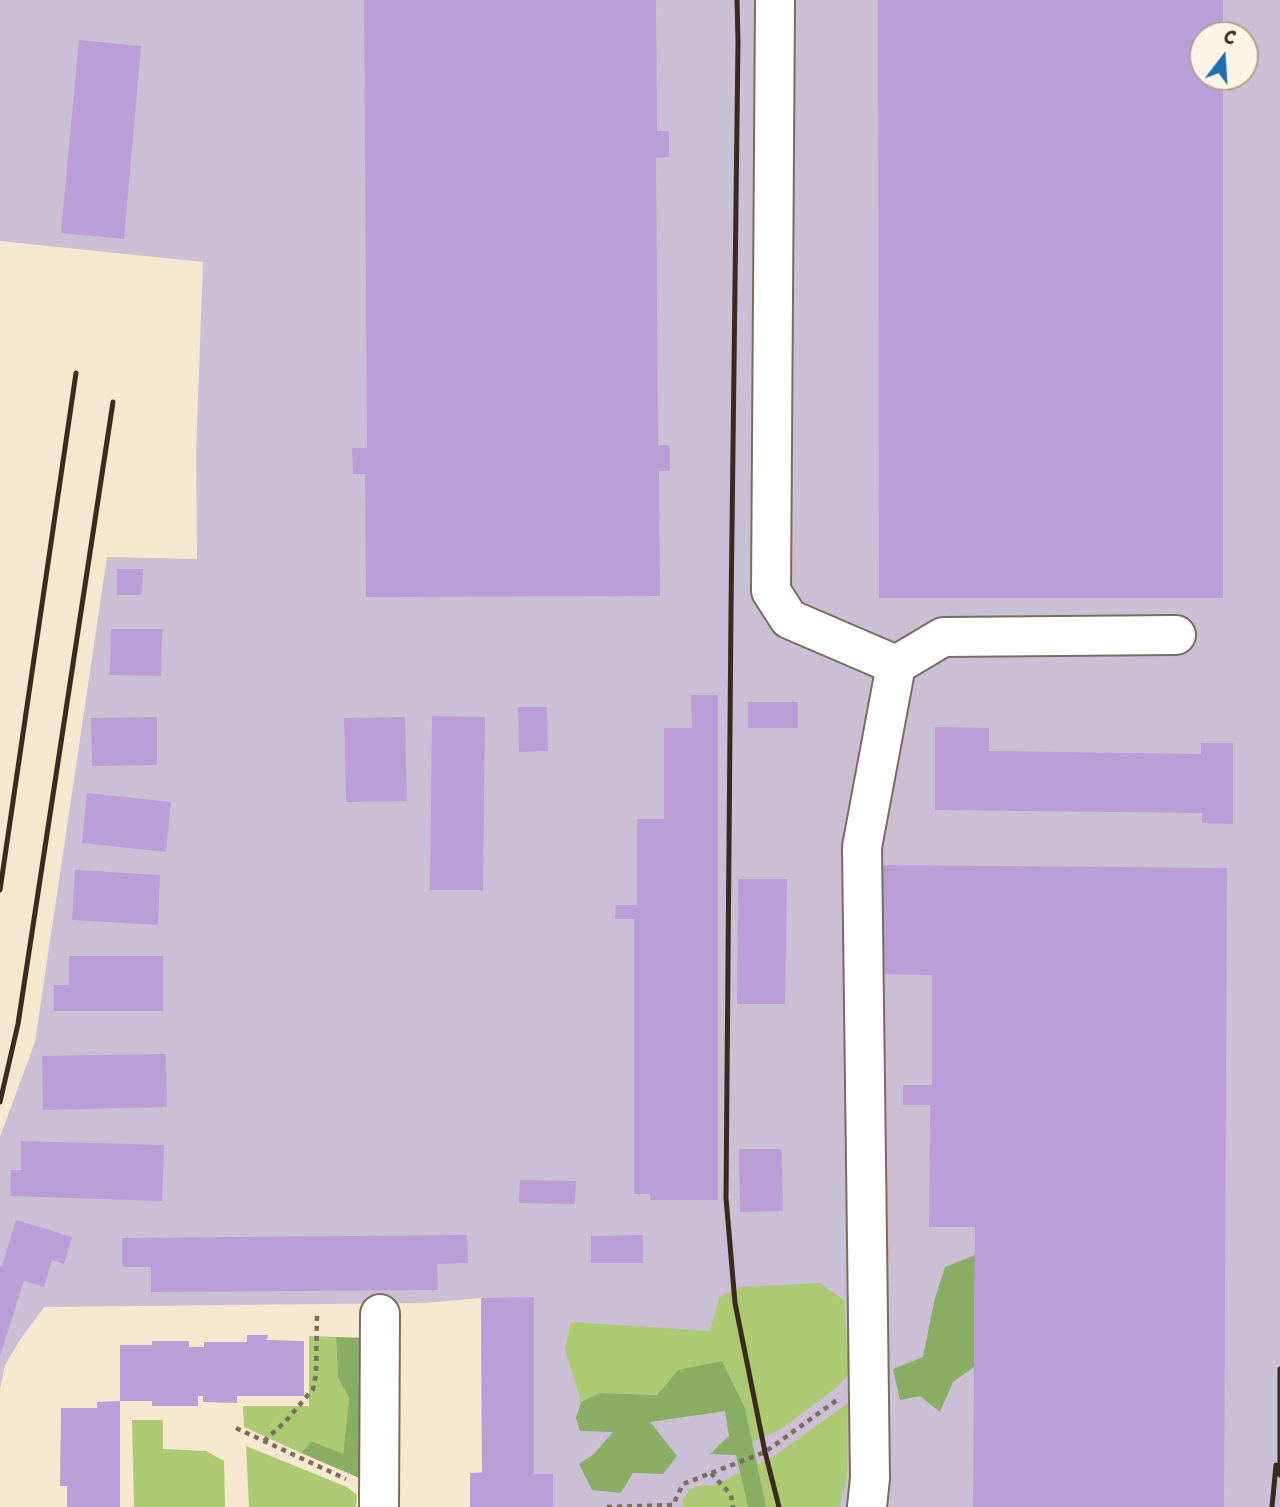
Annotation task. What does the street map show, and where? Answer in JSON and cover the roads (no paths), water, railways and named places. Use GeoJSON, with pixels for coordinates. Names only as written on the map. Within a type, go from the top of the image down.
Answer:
{"type":"FeatureCollection","features":[{"type":"Feature","properties":{"kind":"street"},"geometry":{"type":"LineString","coordinates":[[775,0],[771,591],[789,619],[896,665]]}},
{"type":"Feature","properties":{"kind":"street"},"geometry":{"type":"LineString","coordinates":[[867,1507],[870,1478],[862,847],[896,665],[943,637],[1176,635]]}},
{"type":"Feature","properties":{"kind":"street"},"geometry":{"type":"LineString","coordinates":[[379,1500],[380,1314]]}},
{"type":"Feature","properties":{"kind":"railway"},"geometry":{"type":"LineString","coordinates":[[737,0],[726,1198],[735,1303],[779,1507]]}},
{"type":"Feature","properties":{"kind":"railway"},"geometry":{"type":"LineString","coordinates":[[0,890],[76,373]]}},
{"type":"Feature","properties":{"kind":"railway"},"geometry":{"type":"LineString","coordinates":[[0,1102],[18,1024],[113,402]]}},
{"type":"Feature","properties":{"kind":"railway"},"geometry":{"type":"LineString","coordinates":[[1280,1369],[1280,1475]]}},
{"type":"Feature","properties":{"kind":"railway"},"geometry":{"type":"LineString","coordinates":[[1272,1507],[1276,1465]]}}]}
